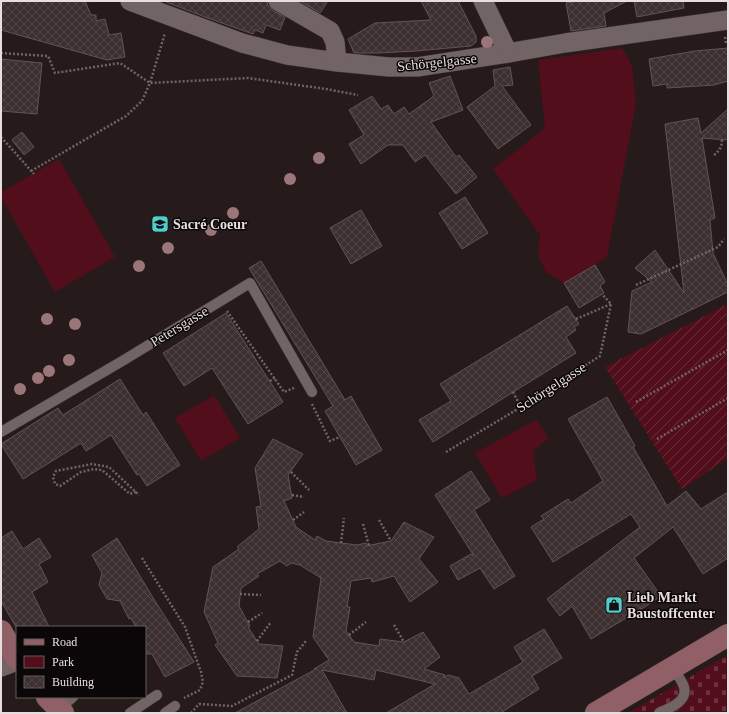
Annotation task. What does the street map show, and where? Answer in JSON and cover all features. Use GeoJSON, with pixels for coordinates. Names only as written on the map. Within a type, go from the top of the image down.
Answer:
{"type":"FeatureCollection","features":[{"type":"Feature","properties":{"kind":"main road"},"geometry":{"type":"LineString","coordinates":[[1,631],[16,658]]}},
{"type":"Feature","properties":{"kind":"main road"},"geometry":{"type":"LineString","coordinates":[[596,713],[728,635]]}},
{"type":"Feature","properties":{"kind":"street","name":"Schörgelgasse"},"geometry":{"type":"LineString","coordinates":[[130,1],[242,43],[287,55],[389,67],[417,67],[565,43],[728,20]]}},
{"type":"Feature","properties":{"kind":"street"},"geometry":{"type":"LineString","coordinates":[[278,1],[330,31],[335,42],[337,62]]}},
{"type":"Feature","properties":{"kind":"street"},"geometry":{"type":"LineString","coordinates":[[483,1],[508,53]]}},
{"type":"Feature","properties":{"kind":"street"},"geometry":{"type":"LineString","coordinates":[[1,667],[16,660]]}},
{"type":"Feature","properties":{"kind":"lane","name":"Petersgasse"},"geometry":{"type":"LineString","coordinates":[[1,432],[250,284],[310,388]]}},
{"type":"Feature","properties":{"kind":"lane"},"geometry":{"type":"LineString","coordinates":[[659,713],[681,701],[684,694],[684,687],[673,668]]}},
{"type":"Feature","properties":{"kind":"lane"},"geometry":{"type":"LineString","coordinates":[[130,713],[157,695]]}},
{"type":"Feature","properties":{"kind":"lane"},"geometry":{"type":"LineString","coordinates":[[165,713],[175,706]]}},
{"type":"Feature","properties":{"kind":"path"},"geometry":{"type":"LineString","coordinates":[[1,137],[32,172],[126,116],[142,101],[150,83],[165,32]]}},
{"type":"Feature","properties":{"kind":"path"},"geometry":{"type":"LineString","coordinates":[[726,41],[726,44],[728,44]]}},
{"type":"Feature","properties":{"kind":"path"},"geometry":{"type":"LineString","coordinates":[[1,53],[48,56],[55,73],[120,63],[150,83],[248,78],[358,95]]}},
{"type":"Feature","properties":{"kind":"path"},"geometry":{"type":"LineString","coordinates":[[714,155],[720,150],[722,139]]}},
{"type":"Feature","properties":{"kind":"path"},"geometry":{"type":"LineString","coordinates":[[636,285],[718,247],[724,240]]}},
{"type":"Feature","properties":{"kind":"path"},"geometry":{"type":"LineString","coordinates":[[576,319],[611,304],[602,294]]}},
{"type":"Feature","properties":{"kind":"path"},"geometry":{"type":"LineString","coordinates":[[220,301],[284,392],[310,388],[311,402],[330,441],[340,437]]}},
{"type":"Feature","properties":{"kind":"path","name":"Schörgelgasse"},"geometry":{"type":"LineString","coordinates":[[446,452],[521,407],[600,356],[611,304]]}},
{"type":"Feature","properties":{"kind":"path"},"geometry":{"type":"LineString","coordinates":[[636,402],[728,350]]}},
{"type":"Feature","properties":{"kind":"path"},"geometry":{"type":"LineString","coordinates":[[270,381],[274,378]]}},
{"type":"Feature","properties":{"kind":"path"},"geometry":{"type":"LineString","coordinates":[[513,392],[521,407]]}},
{"type":"Feature","properties":{"kind":"path"},"geometry":{"type":"LineString","coordinates":[[657,439],[728,398]]}},
{"type":"Feature","properties":{"kind":"path"},"geometry":{"type":"LineString","coordinates":[[136,492],[130,494],[102,470],[94,469],[81,472],[60,486],[55,484],[53,477],[56,471],[92,464],[109,467],[136,492],[139,495]]}},
{"type":"Feature","properties":{"kind":"path"},"geometry":{"type":"LineString","coordinates":[[291,472],[309,490]]}},
{"type":"Feature","properties":{"kind":"path"},"geometry":{"type":"LineString","coordinates":[[292,495],[304,497]]}},
{"type":"Feature","properties":{"kind":"path"},"geometry":{"type":"LineString","coordinates":[[293,520],[304,512]]}},
{"type":"Feature","properties":{"kind":"path"},"geometry":{"type":"LineString","coordinates":[[341,543],[344,518]]}},
{"type":"Feature","properties":{"kind":"path"},"geometry":{"type":"LineString","coordinates":[[379,520],[391,541]]}},
{"type":"Feature","properties":{"kind":"path"},"geometry":{"type":"LineString","coordinates":[[363,524],[369,546]]}},
{"type":"Feature","properties":{"kind":"path"},"geometry":{"type":"LineString","coordinates":[[142,558],[185,627],[201,672],[203,682],[200,690],[185,698],[175,706]]}},
{"type":"Feature","properties":{"kind":"path"},"geometry":{"type":"LineString","coordinates":[[240,594],[262,595]]}},
{"type":"Feature","properties":{"kind":"path"},"geometry":{"type":"LineString","coordinates":[[248,622],[262,613]]}},
{"type":"Feature","properties":{"kind":"path"},"geometry":{"type":"LineString","coordinates":[[257,641],[271,622]]}},
{"type":"Feature","properties":{"kind":"path"},"geometry":{"type":"LineString","coordinates":[[349,635],[366,622]]}},
{"type":"Feature","properties":{"kind":"path"},"geometry":{"type":"LineString","coordinates":[[394,625],[404,642]]}},
{"type":"Feature","properties":{"kind":"path"},"geometry":{"type":"LineString","coordinates":[[191,713],[200,704],[232,706],[292,675],[297,652],[306,641]]}},
{"type":"Feature","properties":{"kind":"green space"},"geometry":{"type":"Polygon","coordinates":[[[622,48],[632,65],[636,104],[607,257],[564,283],[546,272],[538,255],[540,235],[493,169],[545,128],[538,60],[622,48]]]}},
{"type":"Feature","properties":{"kind":"green space"},"geometry":{"type":"Polygon","coordinates":[[[59,159],[115,257],[55,292],[1,197],[1,192],[59,159]]]}},
{"type":"Feature","properties":{"kind":"green space"},"geometry":{"type":"Polygon","coordinates":[[[728,304],[728,458],[682,489],[605,367],[728,304]]]}},
{"type":"Feature","properties":{"kind":"green space"},"geometry":{"type":"Polygon","coordinates":[[[214,395],[240,438],[201,461],[175,418],[214,395]]]}},
{"type":"Feature","properties":{"kind":"green space"},"geometry":{"type":"Polygon","coordinates":[[[536,420],[549,438],[533,451],[537,480],[502,498],[475,453],[536,420]]]}},
{"type":"Feature","properties":{"kind":"green space"},"geometry":{"type":"Polygon","coordinates":[[[728,655],[728,713],[628,713],[728,655]]]}},
{"type":"Feature","properties":{"kind":"building"},"geometry":{"type":"Polygon","coordinates":[[[1,1],[85,1],[91,15],[96,15],[96,21],[105,19],[109,35],[121,33],[125,57],[107,60],[1,30],[1,1]]]}},
{"type":"Feature","properties":{"kind":"building"},"geometry":{"type":"Polygon","coordinates":[[[166,1],[267,1],[268,6],[272,10],[285,17],[280,30],[266,25],[263,33],[255,30],[253,34],[166,1]]]}},
{"type":"Feature","properties":{"kind":"building"},"geometry":{"type":"Polygon","coordinates":[[[300,1],[328,1],[320,13],[300,1]]]}},
{"type":"Feature","properties":{"kind":"building"},"geometry":{"type":"Polygon","coordinates":[[[421,1],[458,1],[476,36],[476,42],[471,46],[416,51],[354,53],[348,39],[375,23],[431,20],[421,1]]]}},
{"type":"Feature","properties":{"kind":"building"},"geometry":{"type":"Polygon","coordinates":[[[576,1],[627,1],[604,13],[606,26],[571,31],[566,3],[576,1]]]}},
{"type":"Feature","properties":{"kind":"building"},"geometry":{"type":"Polygon","coordinates":[[[634,1],[683,1],[684,8],[637,17],[634,1]]]}},
{"type":"Feature","properties":{"kind":"building"},"geometry":{"type":"Polygon","coordinates":[[[728,48],[728,81],[714,85],[667,88],[667,84],[653,86],[649,59],[695,51],[728,48]]]}},
{"type":"Feature","properties":{"kind":"building"},"geometry":{"type":"Polygon","coordinates":[[[1,59],[42,63],[37,114],[1,111],[1,59]]]}},
{"type":"Feature","properties":{"kind":"building"},"geometry":{"type":"Polygon","coordinates":[[[510,67],[513,85],[502,86],[531,125],[498,149],[467,107],[495,86],[493,70],[510,67]]]}},
{"type":"Feature","properties":{"kind":"building"},"geometry":{"type":"Polygon","coordinates":[[[450,76],[463,110],[431,122],[456,157],[459,155],[477,177],[456,194],[425,155],[415,162],[403,145],[388,145],[361,164],[349,144],[364,135],[349,110],[372,96],[381,109],[388,105],[394,114],[404,107],[409,114],[434,96],[429,83],[450,76]]]}},
{"type":"Feature","properties":{"kind":"building"},"geometry":{"type":"Polygon","coordinates":[[[728,109],[728,140],[702,138],[715,218],[710,220],[713,253],[728,285],[728,292],[641,334],[628,332],[632,291],[652,282],[635,268],[655,250],[684,293],[665,124],[698,118],[701,133],[728,109]]]}},
{"type":"Feature","properties":{"kind":"building"},"geometry":{"type":"Polygon","coordinates":[[[22,132],[34,147],[24,155],[12,140],[22,132]]]}},
{"type":"Feature","properties":{"kind":"building"},"geometry":{"type":"Polygon","coordinates":[[[465,197],[488,233],[462,249],[439,213],[465,197]]]}},
{"type":"Feature","properties":{"kind":"building"},"geometry":{"type":"Polygon","coordinates":[[[361,210],[382,246],[351,264],[330,228],[361,210]]]}},
{"type":"Feature","properties":{"kind":"building"},"geometry":{"type":"Polygon","coordinates":[[[261,261],[345,400],[351,396],[382,450],[356,465],[325,411],[333,406],[249,268],[261,261]]]}},
{"type":"Feature","properties":{"kind":"building"},"geometry":{"type":"Polygon","coordinates":[[[595,265],[605,282],[600,286],[604,293],[579,308],[564,283],[595,265]]]}},
{"type":"Feature","properties":{"kind":"building"},"geometry":{"type":"Polygon","coordinates":[[[567,306],[579,324],[574,327],[576,330],[566,337],[576,353],[433,442],[419,420],[451,401],[440,384],[567,306]]]}},
{"type":"Feature","properties":{"kind":"building"},"geometry":{"type":"Polygon","coordinates":[[[226,313],[283,402],[248,424],[212,368],[184,386],[163,353],[226,313]]]}},
{"type":"Feature","properties":{"kind":"building"},"geometry":{"type":"Polygon","coordinates":[[[120,379],[143,415],[146,412],[180,465],[147,486],[139,474],[137,475],[111,435],[86,451],[81,443],[23,479],[1,444],[58,408],[63,415],[120,379]]]}},
{"type":"Feature","properties":{"kind":"building"},"geometry":{"type":"Polygon","coordinates":[[[607,397],[635,446],[633,447],[667,506],[686,491],[701,509],[728,492],[728,558],[703,574],[673,527],[634,558],[661,596],[591,639],[572,606],[560,616],[547,599],[640,527],[631,514],[553,562],[531,527],[544,519],[541,516],[568,499],[571,503],[603,481],[568,419],[607,397]]]}},
{"type":"Feature","properties":{"kind":"building"},"geometry":{"type":"Polygon","coordinates":[[[273,439],[303,454],[288,475],[292,498],[284,501],[296,527],[315,540],[317,536],[326,541],[357,545],[366,543],[366,546],[391,541],[404,522],[434,537],[419,559],[438,582],[410,602],[394,576],[372,582],[371,578],[351,581],[347,607],[350,607],[346,631],[354,642],[379,646],[380,639],[404,642],[423,632],[440,657],[424,669],[445,675],[444,678],[448,675],[459,678],[469,694],[523,662],[514,647],[544,629],[562,658],[532,676],[539,689],[500,713],[386,713],[435,684],[376,670],[374,680],[322,670],[347,713],[235,713],[316,669],[314,669],[329,660],[313,637],[321,578],[300,565],[291,563],[287,566],[280,561],[257,574],[259,576],[241,588],[239,606],[250,626],[248,627],[259,644],[283,646],[277,678],[237,676],[215,645],[218,643],[204,612],[213,567],[239,549],[237,547],[259,529],[256,507],[261,506],[255,468],[273,439]]]}},
{"type":"Feature","properties":{"kind":"building"},"geometry":{"type":"Polygon","coordinates":[[[471,471],[490,500],[474,510],[515,576],[494,589],[480,568],[458,580],[450,566],[471,554],[474,556],[435,495],[471,471]]]}},
{"type":"Feature","properties":{"kind":"building"},"geometry":{"type":"Polygon","coordinates":[[[12,531],[23,549],[39,538],[51,557],[39,564],[48,582],[32,592],[49,626],[16,627],[1,601],[1,538],[12,531]]]}},
{"type":"Feature","properties":{"kind":"building"},"geometry":{"type":"Polygon","coordinates":[[[117,538],[194,662],[165,677],[152,654],[146,654],[146,626],[135,626],[131,618],[129,619],[120,601],[107,599],[99,585],[102,573],[92,555],[117,538]]]}},
{"type":"Feature","properties":{"kind":"place","name":"Sacré Coeur"},"geometry":{"type":"Point","coordinates":[160,224]}},
{"type":"Feature","properties":{"kind":"place","name":"Lieb Markt Baustoffcenter"},"geometry":{"type":"Point","coordinates":[614,605]}}]}
